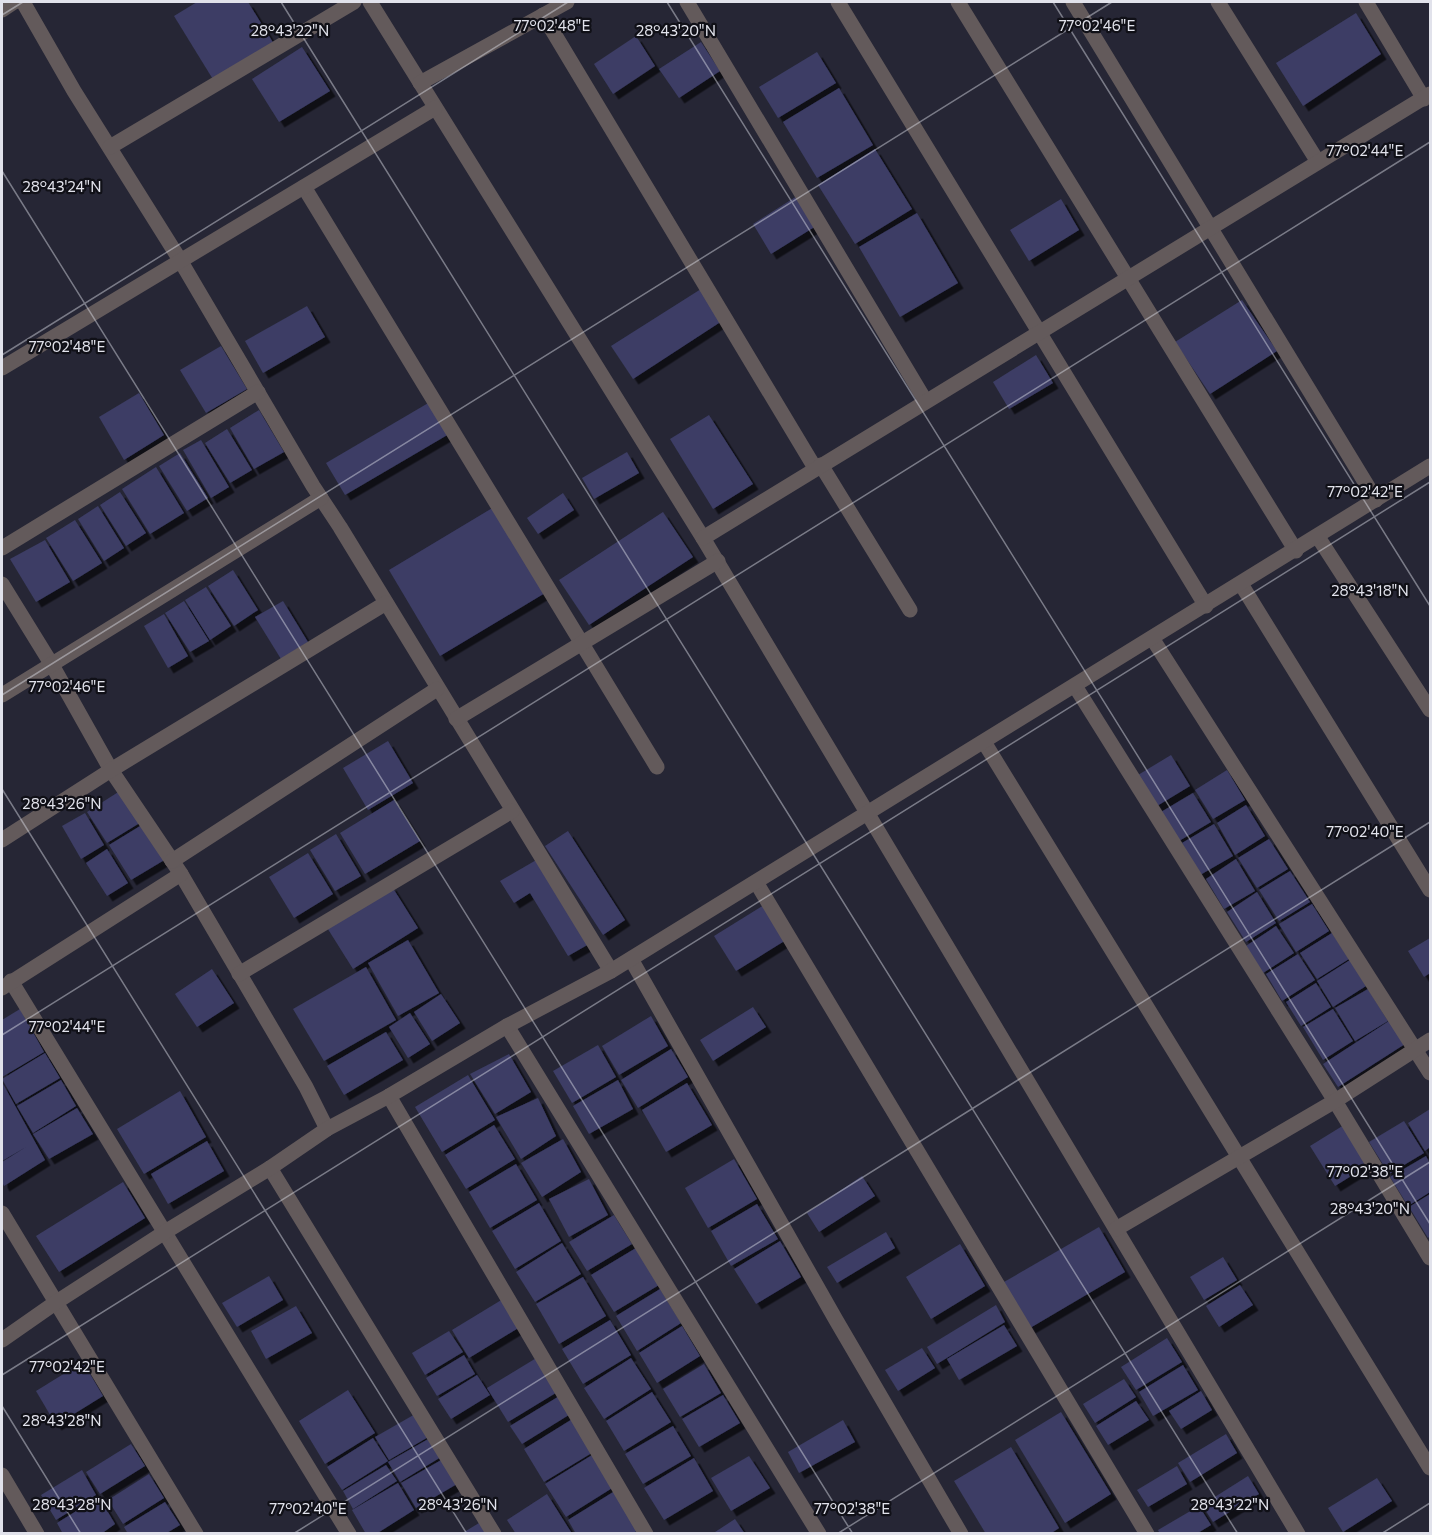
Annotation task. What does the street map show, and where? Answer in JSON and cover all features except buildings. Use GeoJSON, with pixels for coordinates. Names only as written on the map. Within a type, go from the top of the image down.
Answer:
{"type":"FeatureCollection","features":[{"type":"Feature","properties":{"kind":"street"},"geometry":{"type":"LineString","coordinates":[[2,10],[14,2]]}},
{"type":"Feature","properties":{"kind":"street"},"geometry":{"type":"LineString","coordinates":[[22,2],[180,260],[321,498],[611,971]]}},
{"type":"Feature","properties":{"kind":"street"},"geometry":{"type":"LineString","coordinates":[[110,147],[354,2]]}},
{"type":"Feature","properties":{"kind":"street"},"geometry":{"type":"LineString","coordinates":[[370,2],[718,561],[1298,1533]]}},
{"type":"Feature","properties":{"kind":"street"},"geometry":{"type":"LineString","coordinates":[[420,83],[567,2]]}},
{"type":"Feature","properties":{"kind":"street"},"geometry":{"type":"LineString","coordinates":[[687,2],[926,400]]}},
{"type":"Feature","properties":{"kind":"street"},"geometry":{"type":"LineString","coordinates":[[838,2],[1206,606]]}},
{"type":"Feature","properties":{"kind":"street"},"geometry":{"type":"LineString","coordinates":[[958,2],[1296,551]]}},
{"type":"Feature","properties":{"kind":"street"},"geometry":{"type":"LineString","coordinates":[[1073,2],[1376,500]]}},
{"type":"Feature","properties":{"kind":"street"},"geometry":{"type":"LineString","coordinates":[[1218,2],[1318,162]]}},
{"type":"Feature","properties":{"kind":"street"},"geometry":{"type":"LineString","coordinates":[[704,538],[926,400],[1427,97],[1366,2]]}},
{"type":"Feature","properties":{"kind":"street"},"geometry":{"type":"LineString","coordinates":[[543,15],[818,467],[910,610]]}},
{"type":"Feature","properties":{"kind":"street"},"geometry":{"type":"LineString","coordinates":[[2,368],[435,108]]}},
{"type":"Feature","properties":{"kind":"street"},"geometry":{"type":"LineString","coordinates":[[304,187],[657,767]]}},
{"type":"Feature","properties":{"kind":"street"},"geometry":{"type":"LineString","coordinates":[[2,548],[258,392]]}},
{"type":"Feature","properties":{"kind":"street"},"geometry":{"type":"LineString","coordinates":[[2,1340],[55,1303],[270,1168],[327,1129],[389,1096],[507,1026],[631,959],[1431,466]]}},
{"type":"Feature","properties":{"kind":"street"},"geometry":{"type":"LineString","coordinates":[[2,695],[321,498]]}},
{"type":"Feature","properties":{"kind":"street"},"geometry":{"type":"LineString","coordinates":[[1318,537],[1431,710]]}},
{"type":"Feature","properties":{"kind":"street"},"geometry":{"type":"LineString","coordinates":[[456,719],[718,561]]}},
{"type":"Feature","properties":{"kind":"street"},"geometry":{"type":"LineString","coordinates":[[2,584],[52,665],[111,770],[176,868],[306,1087],[327,1129]]}},
{"type":"Feature","properties":{"kind":"street"},"geometry":{"type":"LineString","coordinates":[[1241,584],[1431,890]]}},
{"type":"Feature","properties":{"kind":"street"},"geometry":{"type":"LineString","coordinates":[[2,840],[111,770],[386,603]]}},
{"type":"Feature","properties":{"kind":"street"},"geometry":{"type":"LineString","coordinates":[[1152,638],[1431,1072]]}},
{"type":"Feature","properties":{"kind":"street"},"geometry":{"type":"LineString","coordinates":[[1075,686],[1431,1258]]}},
{"type":"Feature","properties":{"kind":"street"},"geometry":{"type":"LineString","coordinates":[[350,1533],[165,1232],[6,985],[437,688]]}},
{"type":"Feature","properties":{"kind":"street"},"geometry":{"type":"LineString","coordinates":[[984,742],[1431,1468]]}},
{"type":"Feature","properties":{"kind":"street"},"geometry":{"type":"LineString","coordinates":[[239,974],[512,811]]}},
{"type":"Feature","properties":{"kind":"street"},"geometry":{"type":"LineString","coordinates":[[756,882],[1148,1533]]}},
{"type":"Feature","properties":{"kind":"street"},"geometry":{"type":"LineString","coordinates":[[631,959],[824,1301],[961,1533]]}},
{"type":"Feature","properties":{"kind":"street"},"geometry":{"type":"LineString","coordinates":[[507,1026],[819,1533]]}},
{"type":"Feature","properties":{"kind":"street"},"geometry":{"type":"LineString","coordinates":[[1116,1229],[1239,1155],[1335,1101],[1415,1048],[1431,1040]]}},
{"type":"Feature","properties":{"kind":"street"},"geometry":{"type":"LineString","coordinates":[[389,1096],[646,1533]]}},
{"type":"Feature","properties":{"kind":"street"},"geometry":{"type":"LineString","coordinates":[[270,1168],[494,1533]]}},
{"type":"Feature","properties":{"kind":"street"},"geometry":{"type":"LineString","coordinates":[[2,1213],[195,1533]]}},
{"type":"Feature","properties":{"kind":"street"},"geometry":{"type":"LineString","coordinates":[[2,1475],[37,1533]]}}]}
